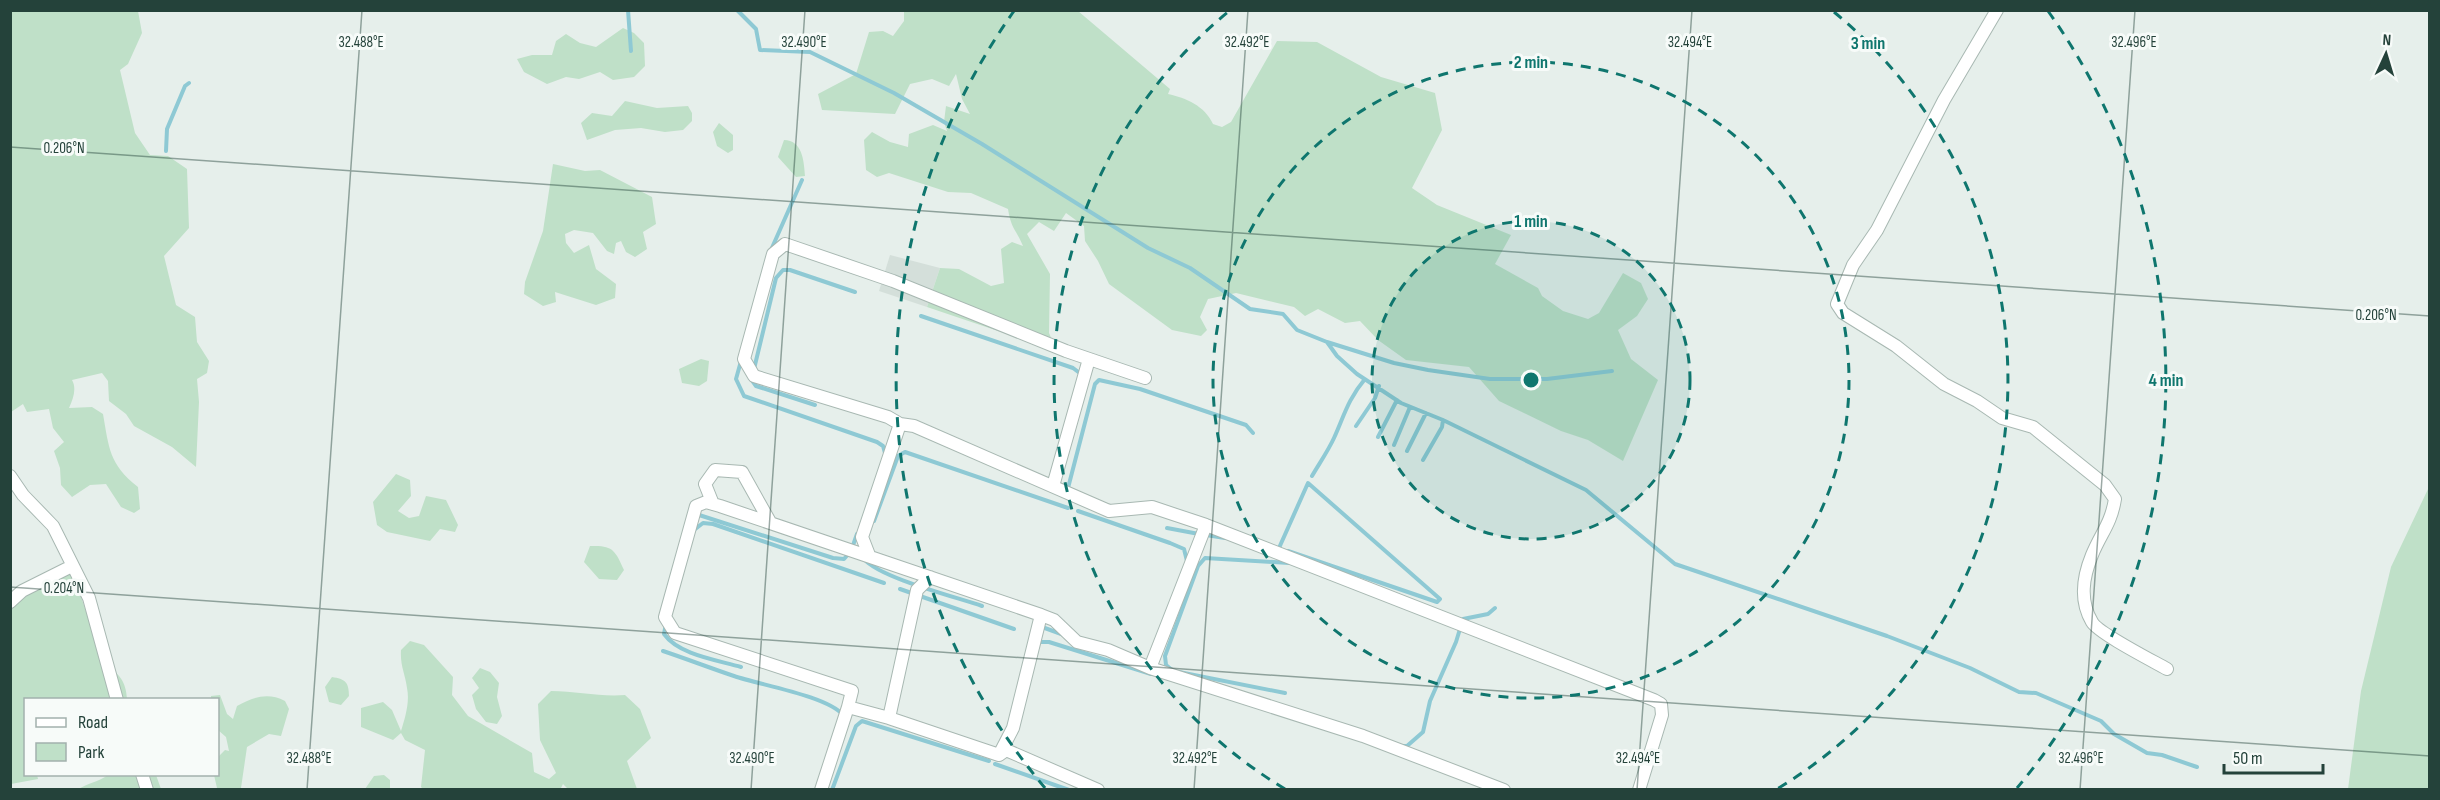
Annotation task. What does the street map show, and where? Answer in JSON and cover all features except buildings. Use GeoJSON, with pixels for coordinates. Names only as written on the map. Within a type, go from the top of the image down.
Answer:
{"type":"FeatureCollection","features":[{"type":"Feature","properties":{"kind":"street"},"geometry":{"type":"LineString","coordinates":[[1997,10],[1944,100],[1877,230],[1853,265],[1837,304],[1843,314],[1896,346],[1944,384],[1977,401],[2002,418],[2033,427],[2105,485],[2115,499],[2112,519],[2096,546],[2085,572],[2083,595],[2092,624],[2167,669]]}},
{"type":"Feature","properties":{"kind":"street"},"geometry":{"type":"LineString","coordinates":[[1145,378],[1089,359],[893,281],[784,244],[772,254],[744,359],[754,376],[888,417],[900,424],[914,426],[1109,511],[1152,507],[1206,525],[1661,705],[1662,715],[1639,789]]}},
{"type":"Feature","properties":{"kind":"street"},"geometry":{"type":"LineString","coordinates":[[1053,486],[1089,359]]}},
{"type":"Feature","properties":{"kind":"street"},"geometry":{"type":"LineString","coordinates":[[846,548],[862,537],[900,424]]}},
{"type":"Feature","properties":{"kind":"street"},"geometry":{"type":"LineString","coordinates":[[713,504],[705,484],[715,470],[742,472],[770,522]]}},
{"type":"Feature","properties":{"kind":"street"},"geometry":{"type":"LineString","coordinates":[[10,476],[23,495],[53,526],[89,598],[117,698]]}},
{"type":"Feature","properties":{"kind":"street"},"geometry":{"type":"LineString","coordinates":[[821,789],[852,691],[675,633],[665,617],[696,506],[706,502],[770,522],[1041,615],[1054,620],[1077,642],[1108,650],[1150,668],[1363,736],[1504,789]]}},
{"type":"Feature","properties":{"kind":"street"},"geometry":{"type":"LineString","coordinates":[[1150,668],[1206,525]]}},
{"type":"Feature","properties":{"kind":"street"},"geometry":{"type":"LineString","coordinates":[[862,537],[869,555]]}},
{"type":"Feature","properties":{"kind":"street"},"geometry":{"type":"LineString","coordinates":[[10,602],[22,591],[72,566]]}},
{"type":"Feature","properties":{"kind":"street"},"geometry":{"type":"LineString","coordinates":[[889,718],[917,590],[930,577]]}},
{"type":"Feature","properties":{"kind":"street"},"geometry":{"type":"LineString","coordinates":[[999,755],[1013,728],[1041,615]]}},
{"type":"Feature","properties":{"kind":"street"},"geometry":{"type":"LineString","coordinates":[[848,707],[889,718],[999,755]]}},
{"type":"Feature","properties":{"kind":"street"},"geometry":{"type":"LineString","coordinates":[[999,755],[1006,750],[1098,789]]}},
{"type":"Feature","properties":{"kind":"shaded area"},"geometry":{"type":"Polygon","coordinates":[[[890,255],[940,268],[927,307],[879,291],[890,255]]]}},
{"type":"Feature","properties":{"kind":"green space"},"geometry":{"type":"Polygon","coordinates":[[[11,10],[138,11],[142,33],[128,64],[120,70],[135,133],[150,155],[168,156],[187,169],[189,228],[164,256],[176,305],[195,317],[197,342],[209,361],[207,373],[197,379],[199,402],[196,467],[172,447],[134,426],[126,414],[109,401],[108,381],[102,373],[72,380],[74,390],[69,408],[92,407],[103,414],[112,455],[121,471],[138,487],[140,509],[134,513],[121,507],[106,484],[90,485],[72,497],[61,485],[60,468],[54,451],[64,442],[53,428],[49,409],[27,412],[23,404],[11,412],[11,10]]]}},
{"type":"Feature","properties":{"kind":"green space"},"geometry":{"type":"Polygon","coordinates":[[[904,11],[1078,11],[1170,89],[1168,94],[1194,104],[1205,112],[1213,124],[1222,127],[1231,122],[1277,41],[1317,42],[1381,77],[1435,93],[1442,130],[1412,188],[1437,205],[1511,235],[1495,264],[1538,288],[1542,296],[1563,311],[1588,319],[1599,313],[1623,273],[1641,283],[1648,299],[1637,316],[1618,330],[1631,359],[1658,380],[1623,461],[1588,440],[1561,431],[1499,401],[1469,367],[1406,360],[1378,340],[1360,321],[1345,323],[1318,309],[1305,316],[1294,307],[1236,293],[1208,299],[1200,317],[1207,330],[1201,336],[1172,330],[1109,284],[1085,241],[1084,226],[1066,213],[1054,231],[1039,222],[1027,234],[1050,274],[1049,333],[1057,351],[927,307],[940,268],[959,269],[991,286],[1004,283],[1001,249],[1012,242],[1023,246],[1012,225],[1008,209],[971,193],[948,192],[889,173],[877,177],[866,170],[864,140],[872,132],[890,142],[908,147],[909,134],[933,125],[947,131],[944,122],[946,106],[970,114],[962,99],[956,74],[949,86],[932,79],[910,84],[895,114],[822,110],[818,94],[856,74],[869,32],[883,31],[893,36],[904,21],[904,11]]]}},
{"type":"Feature","properties":{"kind":"green space"},"geometry":{"type":"Polygon","coordinates":[[[623,28],[634,33],[644,43],[645,66],[634,77],[613,80],[600,72],[579,79],[566,77],[547,84],[524,72],[517,59],[532,55],[552,55],[556,41],[566,34],[580,43],[596,47],[623,28]]]}},
{"type":"Feature","properties":{"kind":"green space"},"geometry":{"type":"Polygon","coordinates":[[[625,101],[657,108],[688,106],[692,113],[692,121],[683,130],[665,132],[641,128],[615,130],[587,140],[581,123],[592,113],[612,116],[625,101]]]}},
{"type":"Feature","properties":{"kind":"green space"},"geometry":{"type":"Polygon","coordinates":[[[719,123],[733,135],[733,150],[728,153],[717,146],[713,132],[719,123]]]}},
{"type":"Feature","properties":{"kind":"green space"},"geometry":{"type":"Polygon","coordinates":[[[784,140],[795,143],[801,152],[805,176],[796,177],[778,157],[784,140]]]}},
{"type":"Feature","properties":{"kind":"green space"},"geometry":{"type":"Polygon","coordinates":[[[553,164],[585,171],[600,170],[652,197],[656,224],[643,232],[647,249],[635,257],[626,252],[621,241],[616,243],[614,254],[607,251],[593,233],[574,230],[565,234],[566,243],[574,253],[589,245],[596,269],[616,284],[615,298],[596,305],[555,292],[556,302],[543,306],[524,294],[525,282],[543,231],[553,164]]]}},
{"type":"Feature","properties":{"kind":"green space"},"geometry":{"type":"Polygon","coordinates":[[[701,359],[709,361],[707,381],[699,386],[682,383],[679,369],[701,359]]]}},
{"type":"Feature","properties":{"kind":"green space"},"geometry":{"type":"Polygon","coordinates":[[[396,474],[410,480],[411,496],[398,511],[409,518],[419,516],[426,496],[446,500],[458,525],[455,532],[440,529],[430,541],[387,532],[377,525],[373,502],[396,474]]]}},
{"type":"Feature","properties":{"kind":"green space"},"geometry":{"type":"Polygon","coordinates":[[[2429,487],[2429,789],[2348,789],[2361,691],[2391,567],[2429,487]]]}},
{"type":"Feature","properties":{"kind":"green space"},"geometry":{"type":"Polygon","coordinates":[[[590,546],[608,548],[615,553],[624,570],[617,580],[599,579],[584,562],[590,546]]]}},
{"type":"Feature","properties":{"kind":"green space"},"geometry":{"type":"Polygon","coordinates":[[[63,575],[70,575],[75,579],[104,665],[121,679],[127,698],[24,698],[24,776],[37,776],[38,779],[11,784],[10,606],[63,575]]]}},
{"type":"Feature","properties":{"kind":"green space"},"geometry":{"type":"Polygon","coordinates":[[[410,641],[424,645],[453,677],[452,695],[468,716],[532,753],[534,772],[549,779],[556,773],[540,740],[538,704],[551,691],[625,695],[640,709],[651,738],[627,761],[637,789],[568,789],[563,784],[560,790],[423,789],[421,787],[425,750],[405,740],[401,733],[393,740],[361,727],[361,708],[383,702],[392,710],[401,731],[407,710],[408,693],[401,650],[410,641]]]}},
{"type":"Feature","properties":{"kind":"green space"},"geometry":{"type":"Polygon","coordinates":[[[480,668],[490,672],[499,683],[497,697],[502,716],[497,724],[486,722],[476,709],[472,695],[479,688],[472,678],[480,668]]]}},
{"type":"Feature","properties":{"kind":"green space"},"geometry":{"type":"Polygon","coordinates":[[[332,677],[343,680],[348,687],[349,696],[341,705],[329,702],[325,687],[332,677]]]}},
{"type":"Feature","properties":{"kind":"green space"},"geometry":{"type":"Polygon","coordinates":[[[220,695],[227,714],[233,719],[237,706],[261,697],[279,698],[285,701],[289,709],[281,736],[269,734],[247,747],[241,788],[217,788],[214,776],[219,776],[219,756],[225,750],[229,751],[226,737],[219,731],[219,698],[211,698],[211,696],[220,695]]]}},
{"type":"Feature","properties":{"kind":"green space"},"geometry":{"type":"Polygon","coordinates":[[[384,775],[390,780],[390,789],[365,789],[374,776],[384,775]]]}},
{"type":"Feature","properties":{"kind":"green space"},"geometry":{"type":"Polygon","coordinates":[[[106,776],[156,776],[161,789],[77,790],[106,776]]]}},
{"type":"Feature","properties":{"kind":"waterway"},"geometry":{"type":"LineString","coordinates":[[628,10],[631,51]]}},
{"type":"Feature","properties":{"kind":"waterway"},"geometry":{"type":"LineString","coordinates":[[737,10],[756,29],[760,50],[810,52],[894,93],[982,144],[1148,248],[1190,268],[1250,309],[1283,314],[1297,330],[1394,363],[1490,379],[1547,379],[1612,371]]}},
{"type":"Feature","properties":{"kind":"waterway"},"geometry":{"type":"LineString","coordinates":[[166,151],[167,129],[185,86],[189,83]]}},
{"type":"Feature","properties":{"kind":"waterway"},"geometry":{"type":"LineString","coordinates":[[771,250],[802,180]]}},
{"type":"Feature","properties":{"kind":"waterway"},"geometry":{"type":"LineString","coordinates":[[754,369],[776,278],[783,270],[790,270],[855,292]]}},
{"type":"Feature","properties":{"kind":"waterway"},"geometry":{"type":"LineString","coordinates":[[921,316],[1073,368],[1081,374]]}},
{"type":"Feature","properties":{"kind":"waterway"},"geometry":{"type":"LineString","coordinates":[[1327,342],[1337,356],[1357,374],[1401,403],[1443,420],[1586,490],[1675,564],[1887,636],[1970,668],[2019,692],[2036,693],[2101,721],[2114,734],[2147,753],[2162,755],[2197,767]]}},
{"type":"Feature","properties":{"kind":"waterway"},"geometry":{"type":"LineString","coordinates":[[741,361],[736,379],[744,396],[877,442],[883,446],[885,453]]}},
{"type":"Feature","properties":{"kind":"waterway"},"geometry":{"type":"LineString","coordinates":[[751,379],[756,386],[815,405]]}},
{"type":"Feature","properties":{"kind":"waterway"},"geometry":{"type":"LineString","coordinates":[[1312,476],[1332,443],[1350,401],[1365,379]]}},
{"type":"Feature","properties":{"kind":"waterway"},"geometry":{"type":"LineString","coordinates":[[1070,491],[1068,488],[1095,384],[1099,380],[1140,389],[1246,425],[1253,433]]}},
{"type":"Feature","properties":{"kind":"waterway"},"geometry":{"type":"LineString","coordinates":[[1356,426],[1375,398],[1379,386]]}},
{"type":"Feature","properties":{"kind":"waterway"},"geometry":{"type":"LineString","coordinates":[[1378,437],[1397,400]]}},
{"type":"Feature","properties":{"kind":"waterway"},"geometry":{"type":"LineString","coordinates":[[1394,445],[1410,407]]}},
{"type":"Feature","properties":{"kind":"waterway"},"geometry":{"type":"LineString","coordinates":[[1407,451],[1426,413]]}},
{"type":"Feature","properties":{"kind":"waterway"},"geometry":{"type":"LineString","coordinates":[[1423,460],[1442,427],[1443,420]]}},
{"type":"Feature","properties":{"kind":"waterway"},"geometry":{"type":"LineString","coordinates":[[874,521],[898,456],[905,452],[1068,508]]}},
{"type":"Feature","properties":{"kind":"waterway"},"geometry":{"type":"LineString","coordinates":[[1279,548],[1308,483],[1440,599],[1437,602],[1288,551]]}},
{"type":"Feature","properties":{"kind":"waterway"},"geometry":{"type":"LineString","coordinates":[[1078,511],[1184,549],[1187,561]]}},
{"type":"Feature","properties":{"kind":"waterway"},"geometry":{"type":"LineString","coordinates":[[696,514],[833,558],[844,559],[851,551],[857,534]]}},
{"type":"Feature","properties":{"kind":"waterway"},"geometry":{"type":"LineString","coordinates":[[694,530],[703,523],[713,524],[884,583]]}},
{"type":"Feature","properties":{"kind":"waterway"},"geometry":{"type":"LineString","coordinates":[[1167,528],[1199,534]]}},
{"type":"Feature","properties":{"kind":"waterway"},"geometry":{"type":"LineString","coordinates":[[1206,535],[1225,538]]}},
{"type":"Feature","properties":{"kind":"waterway"},"geometry":{"type":"LineString","coordinates":[[1172,670],[1166,665],[1165,656],[1198,566],[1205,558],[1289,563]]}},
{"type":"Feature","properties":{"kind":"waterway"},"geometry":{"type":"LineString","coordinates":[[864,559],[902,580],[982,606]]}},
{"type":"Feature","properties":{"kind":"waterway"},"geometry":{"type":"LineString","coordinates":[[900,589],[1014,629]]}},
{"type":"Feature","properties":{"kind":"waterway"},"geometry":{"type":"LineString","coordinates":[[1400,746],[1407,746],[1423,732],[1430,701],[1456,642],[1463,619],[1488,614],[1495,608]]}},
{"type":"Feature","properties":{"kind":"waterway"},"geometry":{"type":"LineString","coordinates":[[666,624],[664,634],[679,647],[699,656],[741,667]]}},
{"type":"Feature","properties":{"kind":"waterway"},"geometry":{"type":"LineString","coordinates":[[1042,627],[1064,635]]}},
{"type":"Feature","properties":{"kind":"waterway"},"geometry":{"type":"LineString","coordinates":[[1038,642],[1049,642],[1151,674]]}},
{"type":"Feature","properties":{"kind":"waterway"},"geometry":{"type":"LineString","coordinates":[[663,651],[734,676],[823,702],[843,715]]}},
{"type":"Feature","properties":{"kind":"waterway"},"geometry":{"type":"LineString","coordinates":[[1179,672],[1285,693]]}},
{"type":"Feature","properties":{"kind":"waterway"},"geometry":{"type":"LineString","coordinates":[[832,790],[856,726],[862,721],[989,761]]}},
{"type":"Feature","properties":{"kind":"waterway"},"geometry":{"type":"LineString","coordinates":[[995,764],[1069,790]]}}]}
